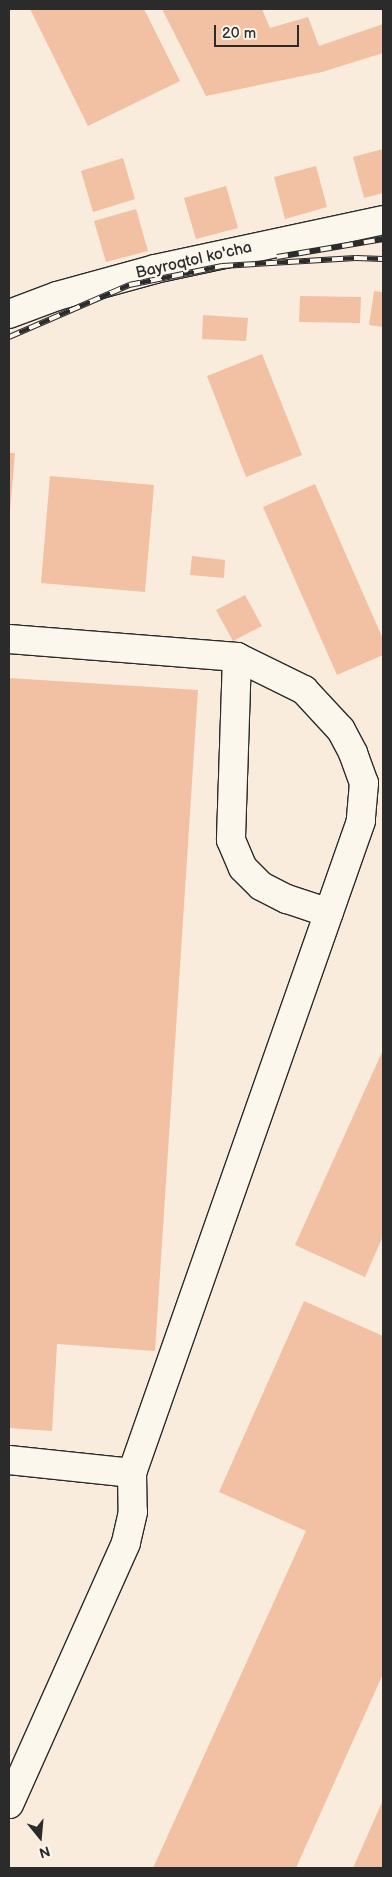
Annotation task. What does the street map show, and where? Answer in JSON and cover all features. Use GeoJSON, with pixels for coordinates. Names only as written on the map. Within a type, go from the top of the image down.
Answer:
{"type":"FeatureCollection","features":[{"type":"Feature","properties":{"kind":"street","name":"Bayroqtol ko'cha"},"geometry":{"type":"LineString","coordinates":[[9,314],[57,296],[155,269],[383,220]]}},
{"type":"Feature","properties":{"kind":"street"},"geometry":{"type":"LineString","coordinates":[[9,639],[237,657],[304,690],[341,730],[353,753],[364,783],[361,821],[132,1473],[133,1512],[126,1542],[21,1747],[9,1804]]}},
{"type":"Feature","properties":{"kind":"street"},"geometry":{"type":"LineString","coordinates":[[237,657],[230,840],[244,868],[261,886],[288,899],[329,913]]}},
{"type":"Feature","properties":{"kind":"street"},"geometry":{"type":"LineString","coordinates":[[9,1460],[132,1473]]}},
{"type":"Feature","properties":{"kind":"building"},"geometry":{"type":"Polygon","coordinates":[[[30,9],[144,9],[180,81],[88,126],[30,9]]]}},
{"type":"Feature","properties":{"kind":"building"},"geometry":{"type":"Polygon","coordinates":[[[162,9],[262,9],[270,28],[308,17],[319,46],[383,24],[383,53],[322,72],[206,96],[162,9]]]}},
{"type":"Feature","properties":{"kind":"building"},"geometry":{"type":"Polygon","coordinates":[[[383,149],[383,193],[364,198],[353,157],[383,149]]]}},
{"type":"Feature","properties":{"kind":"building"},"geometry":{"type":"Polygon","coordinates":[[[123,158],[135,199],[93,212],[81,171],[123,158]]]}},
{"type":"Feature","properties":{"kind":"building"},"geometry":{"type":"Polygon","coordinates":[[[316,166],[327,207],[285,219],[274,177],[316,166]]]}},
{"type":"Feature","properties":{"kind":"building"},"geometry":{"type":"Polygon","coordinates":[[[226,186],[238,228],[196,239],[184,198],[226,186]]]}},
{"type":"Feature","properties":{"kind":"building"},"geometry":{"type":"Polygon","coordinates":[[[136,209],[148,251],[106,262],[94,221],[136,209]]]}},
{"type":"Feature","properties":{"kind":"building"},"geometry":{"type":"Polygon","coordinates":[[[374,291],[383,292],[383,327],[369,325],[374,291]]]}},
{"type":"Feature","properties":{"kind":"building"},"geometry":{"type":"Polygon","coordinates":[[[300,296],[361,297],[360,323],[299,322],[300,296]]]}},
{"type":"Feature","properties":{"kind":"building"},"geometry":{"type":"Polygon","coordinates":[[[203,315],[248,318],[246,341],[202,339],[203,315]]]}},
{"type":"Feature","properties":{"kind":"building"},"geometry":{"type":"Polygon","coordinates":[[[262,354],[302,455],[246,477],[207,376],[262,354]]]}},
{"type":"Feature","properties":{"kind":"building"},"geometry":{"type":"Polygon","coordinates":[[[9,453],[15,453],[10,512],[9,511],[9,453]]]}},
{"type":"Feature","properties":{"kind":"building"},"geometry":{"type":"Polygon","coordinates":[[[50,476],[154,485],[145,592],[41,583],[50,476]]]}},
{"type":"Feature","properties":{"kind":"building"},"geometry":{"type":"Polygon","coordinates":[[[315,484],[383,639],[383,655],[337,675],[263,507],[315,484]]]}},
{"type":"Feature","properties":{"kind":"building"},"geometry":{"type":"Polygon","coordinates":[[[192,556],[225,560],[224,578],[190,575],[192,556]]]}},
{"type":"Feature","properties":{"kind":"building"},"geometry":{"type":"Polygon","coordinates":[[[245,595],[262,626],[233,641],[216,610],[245,595]]]}},
{"type":"Feature","properties":{"kind":"building"},"geometry":{"type":"Polygon","coordinates":[[[9,678],[198,690],[155,1351],[57,1344],[52,1431],[9,1428],[9,678]]]}},
{"type":"Feature","properties":{"kind":"building"},"geometry":{"type":"Polygon","coordinates":[[[383,1050],[383,1236],[365,1277],[295,1245],[383,1050]]]}},
{"type":"Feature","properties":{"kind":"building"},"geometry":{"type":"Polygon","coordinates":[[[304,1301],[383,1336],[383,1674],[296,1868],[153,1868],[306,1531],[219,1492],[304,1301]]]}},
{"type":"Feature","properties":{"kind":"building"},"geometry":{"type":"Polygon","coordinates":[[[383,1800],[383,1868],[353,1868],[383,1800]]]}},
{"type":"Feature","properties":{"kind":"railway"},"geometry":{"type":"LineString","coordinates":[[277,257],[383,239]]}},
{"type":"Feature","properties":{"kind":"railway"},"geometry":{"type":"LineString","coordinates":[[9,337],[129,285],[222,266],[356,258],[383,259]]}}]}
